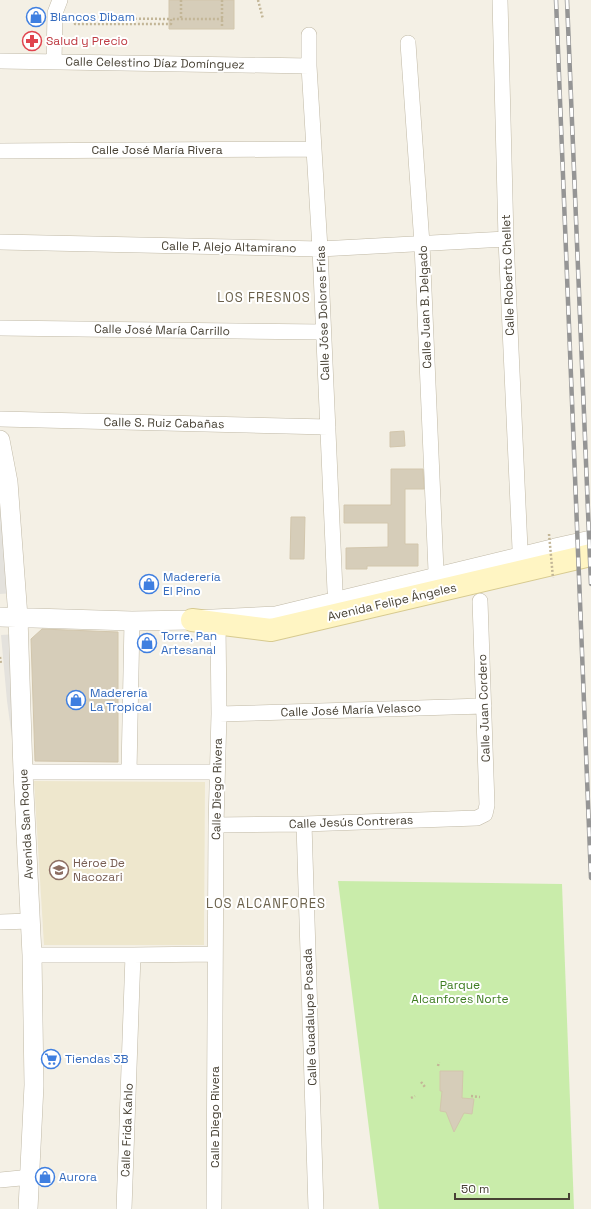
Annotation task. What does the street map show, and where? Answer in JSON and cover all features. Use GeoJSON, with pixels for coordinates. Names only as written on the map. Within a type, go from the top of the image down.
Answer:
{"type":"FeatureCollection","features":[{"type":"Feature","properties":{"kind":"main road","name":"Avenida Felipe Ángeles"},"geometry":{"type":"LineString","coordinates":[[192,620],[272,630],[591,555]]}},
{"type":"Feature","properties":{"kind":"street"},"geometry":{"type":"LineString","coordinates":[[54,61],[54,13],[60,0]]}},
{"type":"Feature","properties":{"kind":"street","name":"Calle Roberto Chellet"},"geometry":{"type":"LineString","coordinates":[[500,0],[506,239],[520,549]]}},
{"type":"Feature","properties":{"kind":"street","name":"Calle Jóse Dolores Frías"},"geometry":{"type":"LineString","coordinates":[[309,35],[309,66],[320,249],[335,591]]}},
{"type":"Feature","properties":{"kind":"street","name":"Calle Juan B. Delgado"},"geometry":{"type":"LineString","coordinates":[[408,43],[422,244],[436,571]]}},
{"type":"Feature","properties":{"kind":"street","name":"Calle Celestino Díaz Domínguez"},"geometry":{"type":"LineString","coordinates":[[0,61],[309,66]]}},
{"type":"Feature","properties":{"kind":"street","name":"Calle José María Rivera"},"geometry":{"type":"LineString","coordinates":[[0,150],[314,150]]}},
{"type":"Feature","properties":{"kind":"street","name":"Calle P. Alejo Altamirano"},"geometry":{"type":"LineString","coordinates":[[0,242],[320,249],[506,239]]}},
{"type":"Feature","properties":{"kind":"street","name":"Calle José María Carrillo"},"geometry":{"type":"LineString","coordinates":[[0,328],[323,332]]}},
{"type":"Feature","properties":{"kind":"street","name":"Calle S. Ruiz Cabañas"},"geometry":{"type":"LineString","coordinates":[[0,419],[328,427]]}},
{"type":"Feature","properties":{"kind":"street","name":"Avenida San Roque"},"geometry":{"type":"LineString","coordinates":[[0,440],[8,482],[9,617],[23,772],[31,921],[34,1085],[31,1177],[28,1209]]}},
{"type":"Feature","properties":{"kind":"street","name":"Avenida Felipe Ángeles"},"geometry":{"type":"LineString","coordinates":[[9,617],[132,621],[276,616],[552,544],[591,540]]}},
{"type":"Feature","properties":{"kind":"street","name":"Calle Juan Cordero"},"geometry":{"type":"LineString","coordinates":[[480,601],[487,805],[485,814]]}},
{"type":"Feature","properties":{"kind":"street"},"geometry":{"type":"LineString","coordinates":[[129,772],[132,621]]}},
{"type":"Feature","properties":{"kind":"street","name":"Calle Diego Rivera"},"geometry":{"type":"LineString","coordinates":[[214,1209],[216,825],[219,714],[218,624]]}},
{"type":"Feature","properties":{"kind":"street","name":"Calle José María Velasco"},"geometry":{"type":"LineString","coordinates":[[219,714],[484,706]]}},
{"type":"Feature","properties":{"kind":"street"},"geometry":{"type":"LineString","coordinates":[[23,772],[217,772]]}},
{"type":"Feature","properties":{"kind":"street","name":"Calle Jesús Contreras"},"geometry":{"type":"LineString","coordinates":[[216,825],[304,824],[477,818],[485,814]]}},
{"type":"Feature","properties":{"kind":"street","name":"Calle Guadalupe Posada"},"geometry":{"type":"LineString","coordinates":[[304,824],[316,1209]]}},
{"type":"Feature","properties":{"kind":"street"},"geometry":{"type":"LineString","coordinates":[[0,922],[31,921]]}},
{"type":"Feature","properties":{"kind":"street"},"geometry":{"type":"LineString","coordinates":[[32,954],[134,956],[215,954]]}},
{"type":"Feature","properties":{"kind":"street","name":"Calle Frida Kahlo"},"geometry":{"type":"LineString","coordinates":[[124,1209],[134,956]]}},
{"type":"Feature","properties":{"kind":"street"},"geometry":{"type":"LineString","coordinates":[[0,1180],[31,1177]]}},
{"type":"Feature","properties":{"kind":"path"},"geometry":{"type":"LineString","coordinates":[[181,0],[180,7],[182,20]]}},
{"type":"Feature","properties":{"kind":"path"},"geometry":{"type":"LineString","coordinates":[[222,0],[222,28]]}},
{"type":"Feature","properties":{"kind":"path"},"geometry":{"type":"LineString","coordinates":[[258,0],[263,19]]}},
{"type":"Feature","properties":{"kind":"path"},"geometry":{"type":"LineString","coordinates":[[169,19],[74,18],[75,24],[171,24],[171,19],[223,19]]}},
{"type":"Feature","properties":{"kind":"path"},"geometry":{"type":"LineString","coordinates":[[552,544],[552,578]]}},
{"type":"Feature","properties":{"kind":"path"},"geometry":{"type":"LineString","coordinates":[[438,1066],[439,1062]]}},
{"type":"Feature","properties":{"kind":"path"},"geometry":{"type":"LineString","coordinates":[[421,1082],[425,1087]]}},
{"type":"Feature","properties":{"kind":"path"},"geometry":{"type":"LineString","coordinates":[[410,1098],[414,1096]]}},
{"type":"Feature","properties":{"kind":"path"},"geometry":{"type":"LineString","coordinates":[[471,1096],[480,1097]]}},
{"type":"Feature","properties":{"kind":"shaded area"},"geometry":{"type":"Polygon","coordinates":[[[0,440],[14,593],[0,594],[0,440]]]}},
{"type":"Feature","properties":{"kind":"shaded area"},"geometry":{"type":"Polygon","coordinates":[[[17,634],[27,847],[7,701],[1,635],[17,634]]]}},
{"type":"Feature","properties":{"kind":"shaded area"},"geometry":{"type":"Polygon","coordinates":[[[34,781],[205,782],[204,945],[44,945],[34,781]]]}},
{"type":"Feature","properties":{"kind":"green space","name":"Parque Alcanfores Norte"},"geometry":{"type":"Polygon","coordinates":[[[338,881],[562,884],[574,1209],[379,1209],[338,881]]]}},
{"type":"Feature","properties":{"kind":"building"},"geometry":{"type":"Polygon","coordinates":[[[169,0],[234,0],[234,29],[169,29],[169,0]]]}},
{"type":"Feature","properties":{"kind":"building"},"geometry":{"type":"Polygon","coordinates":[[[404,431],[405,446],[390,447],[390,432],[404,431]]]}},
{"type":"Feature","properties":{"kind":"building"},"geometry":{"type":"Polygon","coordinates":[[[391,469],[423,469],[424,489],[405,489],[405,544],[418,544],[418,566],[367,566],[367,569],[346,569],[346,548],[388,547],[388,523],[344,523],[344,505],[391,505],[391,469]]]}},
{"type":"Feature","properties":{"kind":"building"},"geometry":{"type":"Polygon","coordinates":[[[291,517],[305,517],[304,559],[290,559],[291,517]]]}},
{"type":"Feature","properties":{"kind":"building","name":"Maderería La Tropical"},"geometry":{"type":"Polygon","coordinates":[[[42,629],[118,632],[118,762],[35,761],[31,639],[42,629]]]}},
{"type":"Feature","properties":{"kind":"building"},"geometry":{"type":"Polygon","coordinates":[[[440,1071],[463,1071],[462,1098],[474,1099],[472,1114],[464,1113],[454,1132],[446,1112],[440,1111],[442,1091],[440,1091],[440,1071]]]}},
{"type":"Feature","properties":{"kind":"railway"},"geometry":{"type":"LineString","coordinates":[[556,0],[591,878]]}},
{"type":"Feature","properties":{"kind":"railway"},"geometry":{"type":"LineString","coordinates":[[567,0],[591,584]]}},
{"type":"Feature","properties":{"kind":"place","name":"Blancos Dibam"},"geometry":{"type":"Point","coordinates":[36,17]}},
{"type":"Feature","properties":{"kind":"place","name":"Salud y Precio"},"geometry":{"type":"Point","coordinates":[32,41]}},
{"type":"Feature","properties":{"kind":"place","name":"Maderería El Pino"},"geometry":{"type":"Point","coordinates":[149,584]}},
{"type":"Feature","properties":{"kind":"place","name":"Torre, Pan Artesanal"},"geometry":{"type":"Point","coordinates":[147,643]}},
{"type":"Feature","properties":{"kind":"place","name":"Maderería La Tropical"},"geometry":{"type":"Point","coordinates":[76,700]}},
{"type":"Feature","properties":{"kind":"place","name":"Héroe De Nacozari"},"geometry":{"type":"Point","coordinates":[59,870]}},
{"type":"Feature","properties":{"kind":"place","name":"Tiendas 3B"},"geometry":{"type":"Point","coordinates":[51,1059]}},
{"type":"Feature","properties":{"kind":"place","name":"Aurora"},"geometry":{"type":"Point","coordinates":[45,1177]}},
{"type":"Feature","properties":{"kind":"district","name":"LOS FRESNOS"},"geometry":{"type":"Point","coordinates":[264,297]}},
{"type":"Feature","properties":{"kind":"district","name":"LOS ALCANFORES"},"geometry":{"type":"Point","coordinates":[266,903]}}]}
